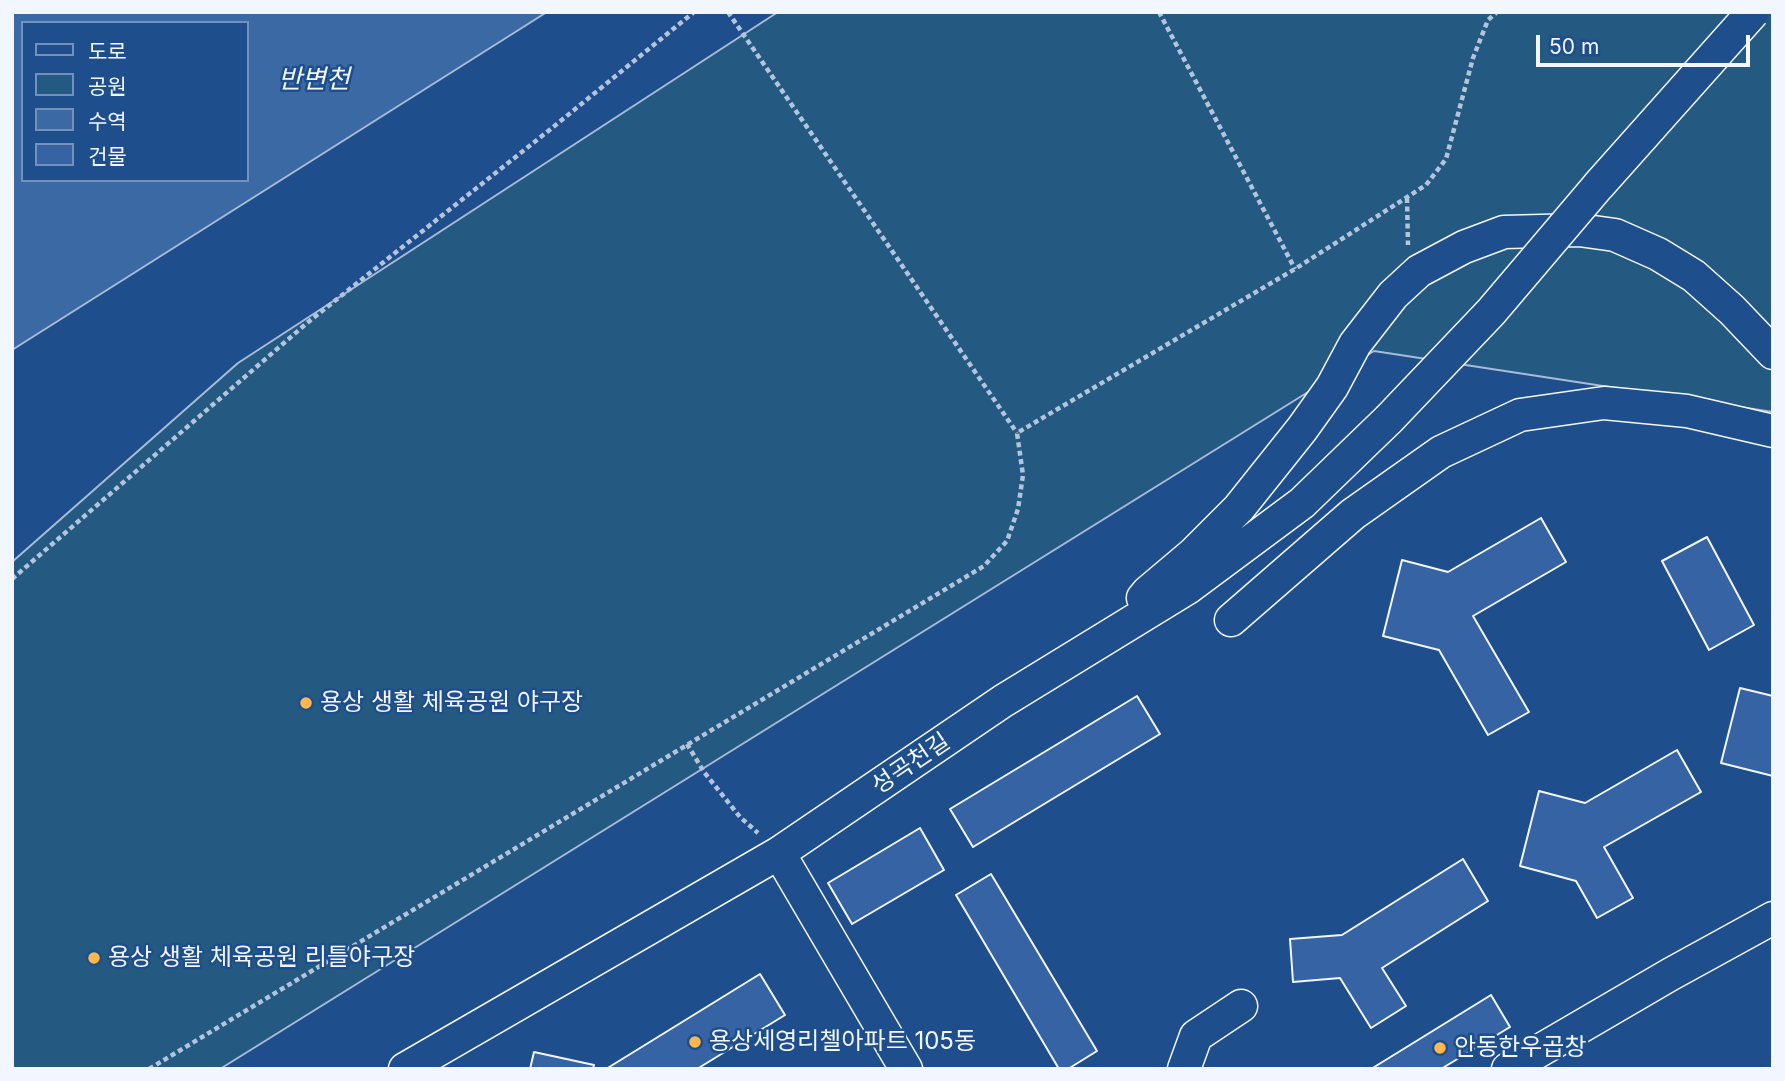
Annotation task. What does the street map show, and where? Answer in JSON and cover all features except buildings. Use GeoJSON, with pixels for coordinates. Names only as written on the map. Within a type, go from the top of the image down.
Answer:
{"type":"FeatureCollection","features":[{"type":"Feature","properties":{"kind":"street","name":"성곡천길"},"geometry":{"type":"LineString","coordinates":[[405,1069],[779,853],[1003,701],[1189,587],[1302,503],[1389,419],[1491,312],[1598,186],[1753,12]]}},
{"type":"Feature","properties":{"kind":"street"},"geometry":{"type":"LineString","coordinates":[[1116,632],[1148,592],[1194,554],[1239,508],[1317,408],[1332,387],[1355,344],[1392,295],[1419,271],[1464,247],[1504,232],[1579,230],[1615,235],[1658,254],[1694,276],[1732,310],[1773,353]]}},
{"type":"Feature","properties":{"kind":"street"},"geometry":{"type":"LineString","coordinates":[[1231,620],[1353,514],[1441,453],[1520,415],[1604,403],[1687,411],[1773,431]]}},
{"type":"Feature","properties":{"kind":"street"},"geometry":{"type":"LineString","coordinates":[[779,853],[906,1069]]}},
{"type":"Feature","properties":{"kind":"street"},"geometry":{"type":"LineString","coordinates":[[1508,1069],[1773,918]]}},
{"type":"Feature","properties":{"kind":"street"},"geometry":{"type":"LineString","coordinates":[[1184,1069],[1196,1036],[1241,1006]]}},
{"type":"Feature","properties":{"kind":"path"},"geometry":{"type":"LineString","coordinates":[[12,579],[307,323],[694,12]]}},
{"type":"Feature","properties":{"kind":"path"},"geometry":{"type":"LineString","coordinates":[[149,1069],[984,566],[1007,541],[1018,509],[1023,475],[1017,433],[728,12]]}},
{"type":"Feature","properties":{"kind":"path"},"geometry":{"type":"LineString","coordinates":[[1159,12],[1295,269]]}},
{"type":"Feature","properties":{"kind":"path"},"geometry":{"type":"LineString","coordinates":[[1017,433],[1295,269],[1426,185],[1446,159],[1473,58],[1488,20],[1497,12]]}},
{"type":"Feature","properties":{"kind":"path"},"geometry":{"type":"LineString","coordinates":[[1407,197],[1408,281]]}},
{"type":"Feature","properties":{"kind":"path"},"geometry":{"type":"LineString","coordinates":[[687,744],[704,772],[740,817],[779,853]]}},
{"type":"Feature","properties":{"kind":"green space"},"geometry":{"type":"Polygon","coordinates":[[[778,12],[1773,12],[1773,412],[1374,351],[220,1069],[12,1069],[12,562],[238,363],[778,12]]]}},
{"type":"Feature","properties":{"kind":"water","name":"반변천"},"geometry":{"type":"Polygon","coordinates":[[[12,12],[547,12],[12,350],[12,12]]]}},
{"type":"Feature","properties":{"kind":"place","name":"용상 생활 체육공원 야구장"},"geometry":{"type":"Point","coordinates":[306,703]}},
{"type":"Feature","properties":{"kind":"place","name":"용상 생활 체육공원 리틀야구장"},"geometry":{"type":"Point","coordinates":[94,958]}},
{"type":"Feature","properties":{"kind":"place","name":"용상세영리첼아파트 105동"},"geometry":{"type":"Point","coordinates":[695,1042]}},
{"type":"Feature","properties":{"kind":"place","name":"안동한우곱창"},"geometry":{"type":"Point","coordinates":[1440,1048]}}]}
